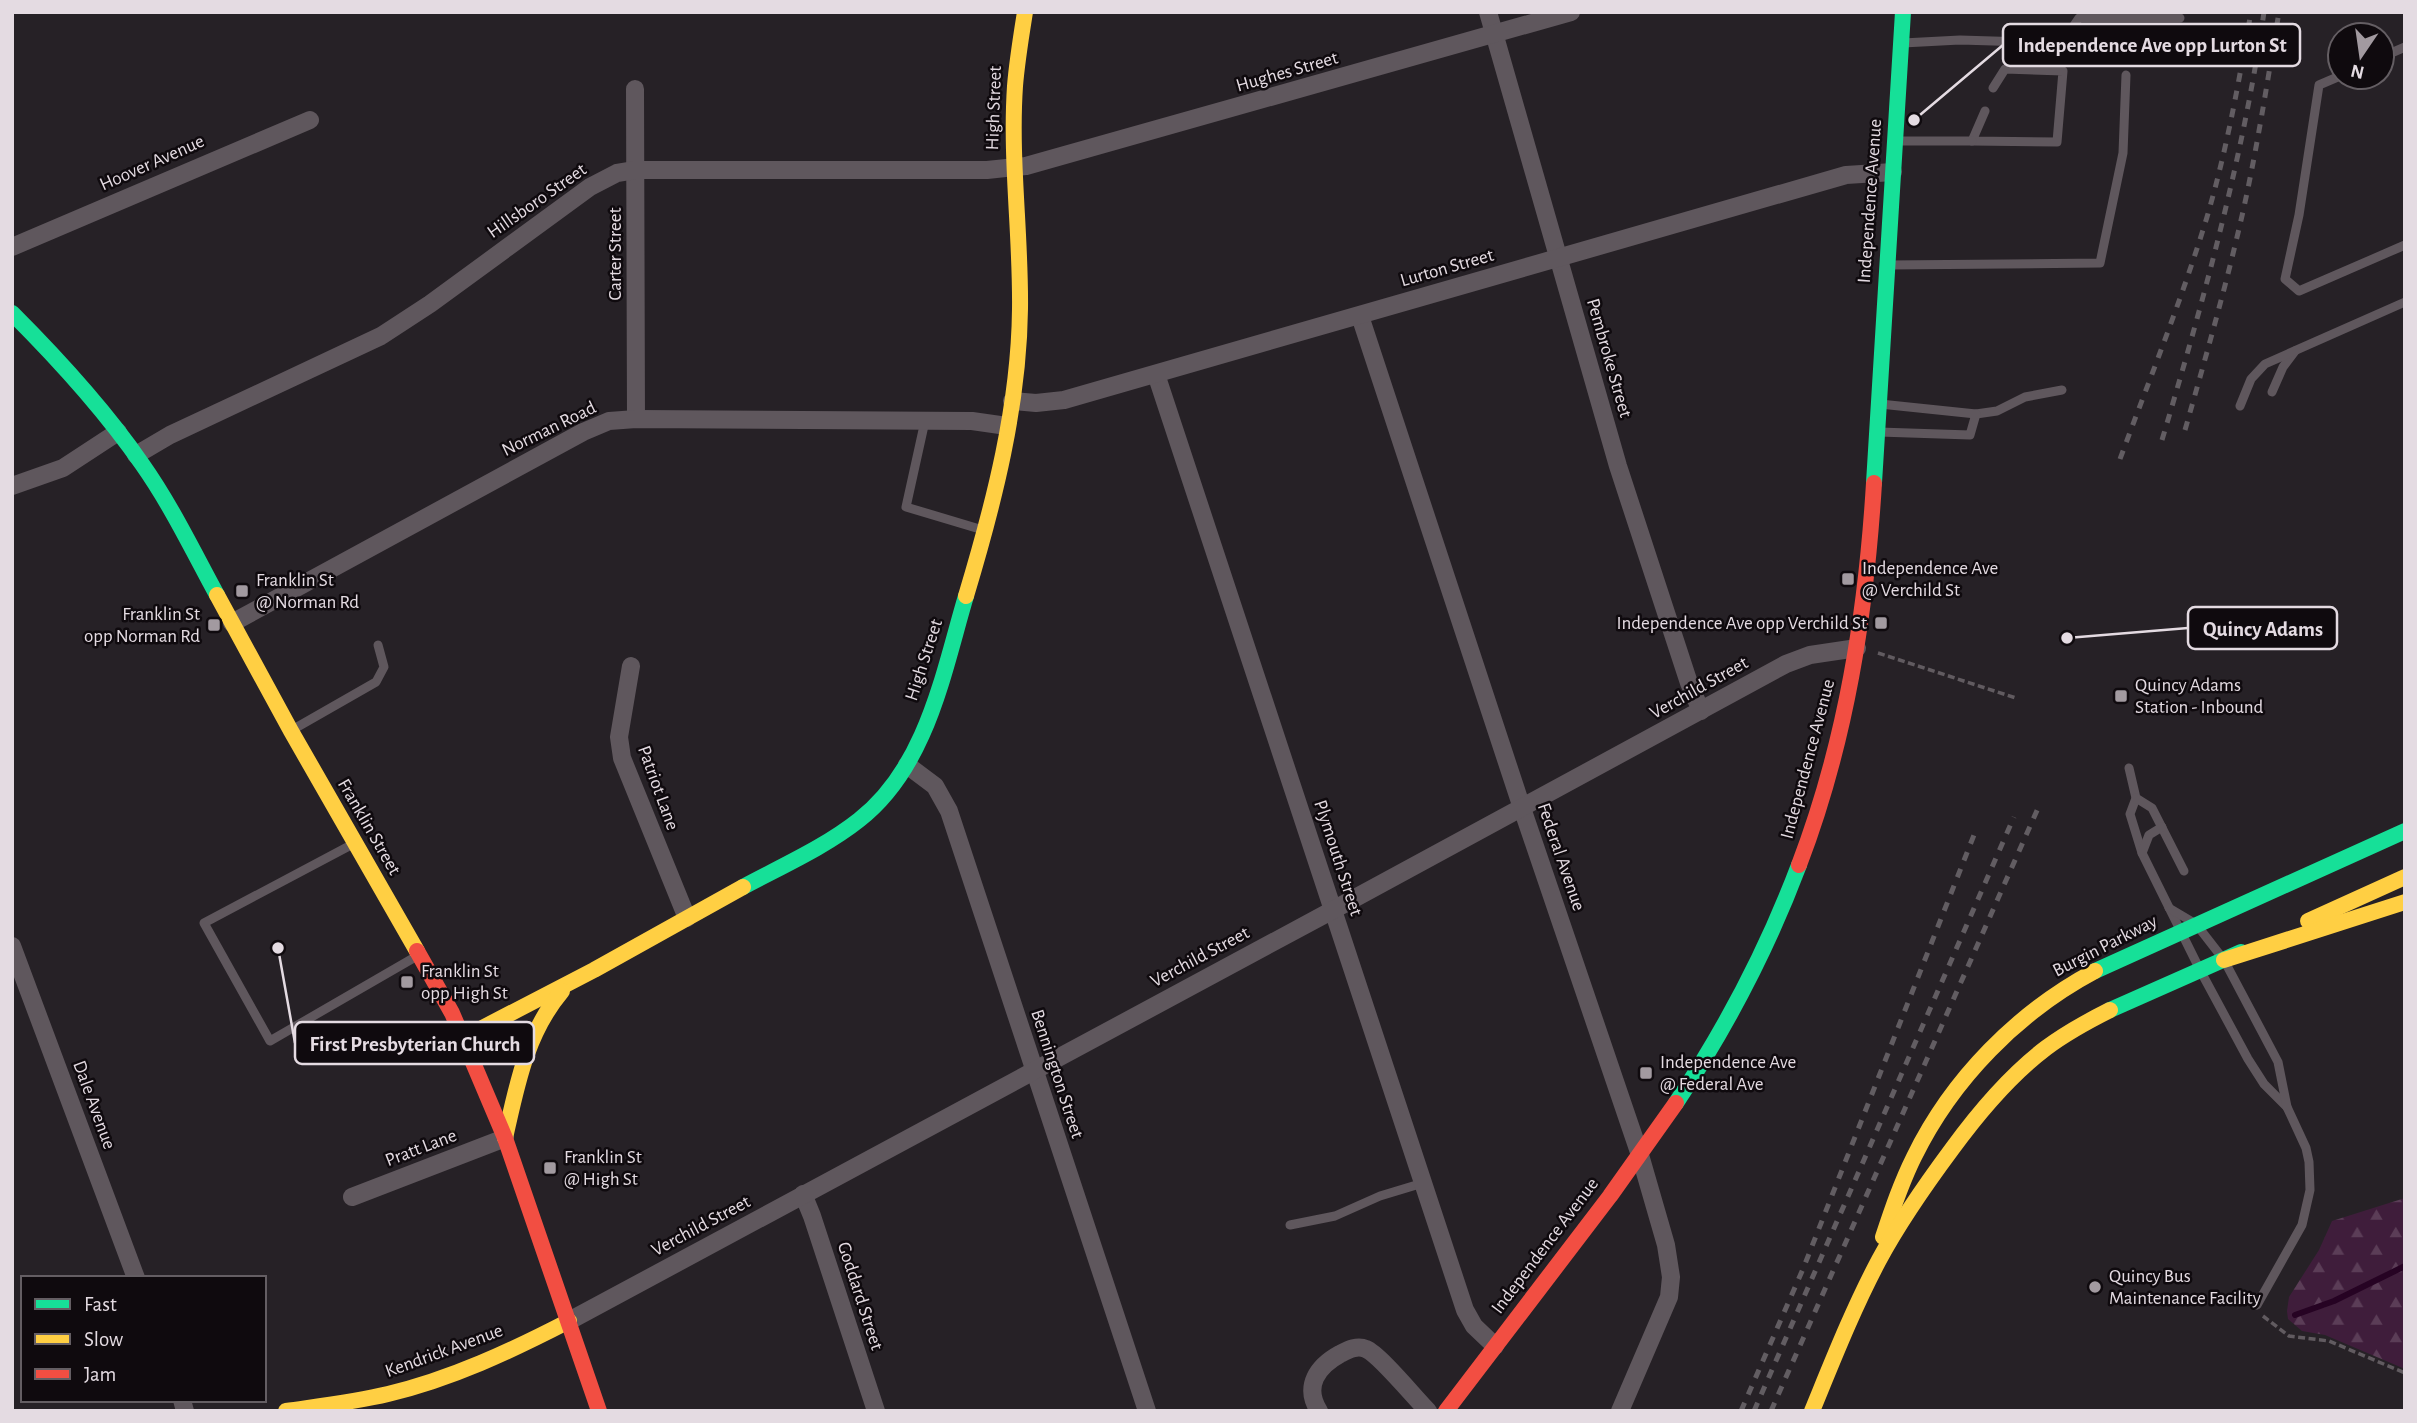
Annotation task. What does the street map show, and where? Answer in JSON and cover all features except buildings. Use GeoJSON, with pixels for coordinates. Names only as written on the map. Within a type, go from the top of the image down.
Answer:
{"type":"FeatureCollection","features":[{"type":"Feature","properties":{"kind":"main road","name":"High Street"},"geometry":{"type":"LineString","coordinates":[[463,1038],[572,982],[853,825],[883,797],[907,765],[947,663],[985,531],[1012,401],[1020,309],[1013,100],[1018,44],[1025,12]]}},
{"type":"Feature","properties":{"kind":"main road","name":"Independence Avenue"},"geometry":{"type":"LineString","coordinates":[[1446,1411],[1640,1155],[1688,1086],[1752,974],[1803,856],[1842,724],[1857,648],[1871,533],[1903,12]]}},
{"type":"Feature","properties":{"kind":"main road","name":"Franklin Street"},"geometry":{"type":"LineString","coordinates":[[12,313],[57,357],[136,455],[181,528],[291,731],[444,1000],[463,1038],[505,1139],[599,1411]]}},
{"type":"Feature","properties":{"kind":"main road","name":"Burgin Parkway"},"geometry":{"type":"LineString","coordinates":[[1874,1269],[1892,1204],[1912,1157],[1941,1110],[1985,1054],[2018,1022],[2064,989],[2113,961],[2240,902],[2405,831]]}},
{"type":"Feature","properties":{"kind":"main road","name":"Burgin Parkway"},"geometry":{"type":"LineString","coordinates":[[1812,1411],[1874,1269],[1916,1200],[1968,1126],[2002,1086],[2032,1058],[2098,1016],[2405,877]]}},
{"type":"Feature","properties":{"kind":"main road"},"geometry":{"type":"LineString","coordinates":[[2224,960],[2405,902]]}},
{"type":"Feature","properties":{"kind":"main road"},"geometry":{"type":"LineString","coordinates":[[505,1139],[526,1053],[535,1031],[550,1005],[572,982]]}},
{"type":"Feature","properties":{"kind":"main road","name":"Kendrick Avenue"},"geometry":{"type":"LineString","coordinates":[[286,1411],[384,1395],[421,1385],[508,1351],[569,1321]]}},
{"type":"Feature","properties":{"kind":"street","name":"Pembroke Street"},"geometry":{"type":"LineString","coordinates":[[1488,12],[1625,489],[1689,683],[1701,711]]}},
{"type":"Feature","properties":{"kind":"street","name":"Hughes Street"},"geometry":{"type":"LineString","coordinates":[[1014,168],[1049,162],[1571,12]]}},
{"type":"Feature","properties":{"kind":"street","name":"Carter Street"},"geometry":{"type":"LineString","coordinates":[[635,89],[636,419]]}},
{"type":"Feature","properties":{"kind":"street","name":"Hoover Avenue"},"geometry":{"type":"LineString","coordinates":[[12,247],[310,120]]}},
{"type":"Feature","properties":{"kind":"street","name":"Hillsboro Street"},"geometry":{"type":"LineString","coordinates":[[136,455],[170,435],[381,336],[430,304],[590,187],[617,173],[635,170],[1014,168]]}},
{"type":"Feature","properties":{"kind":"street","name":"Lurton Street"},"geometry":{"type":"LineString","coordinates":[[1012,401],[1036,403],[1064,400],[1846,174],[1893,172]]}},
{"type":"Feature","properties":{"kind":"street","name":"Federal Avenue"},"geometry":{"type":"LineString","coordinates":[[1360,316],[1640,1155],[1671,1266],[1671,1286],[1666,1307],[1620,1411]]}},
{"type":"Feature","properties":{"kind":"street","name":"Plymouth Street"},"geometry":{"type":"LineString","coordinates":[[1156,374],[1465,1311],[1479,1332],[1496,1346]]}},
{"type":"Feature","properties":{"kind":"street","name":"Norman Road"},"geometry":{"type":"LineString","coordinates":[[232,623],[583,432],[609,421],[972,421],[1007,426]]}},
{"type":"Feature","properties":{"kind":"street"},"geometry":{"type":"LineString","coordinates":[[12,486],[63,468],[118,432]]}},
{"type":"Feature","properties":{"kind":"street","name":"Verchild Street"},"geometry":{"type":"LineString","coordinates":[[569,1321],[1786,664],[1810,655],[1857,648]]}},
{"type":"Feature","properties":{"kind":"street","name":"Patriot Lane"},"geometry":{"type":"LineString","coordinates":[[631,666],[619,737],[622,758],[687,918]]}},
{"type":"Feature","properties":{"kind":"street","name":"Bennington Street"},"geometry":{"type":"LineString","coordinates":[[907,765],[935,786],[949,811],[1147,1411]]}},
{"type":"Feature","properties":{"kind":"street","name":"Dale Avenue"},"geometry":{"type":"LineString","coordinates":[[12,946],[135,1276]]}},
{"type":"Feature","properties":{"kind":"street","name":"Pratt Lane"},"geometry":{"type":"LineString","coordinates":[[352,1197],[505,1139]]}},
{"type":"Feature","properties":{"kind":"street","name":"Goddard Street"},"geometry":{"type":"LineString","coordinates":[[803,1194],[876,1411]]}},
{"type":"Feature","properties":{"kind":"street"},"geometry":{"type":"LineString","coordinates":[[1319,1411],[1312,1394],[1313,1380],[1319,1369],[1339,1355],[1360,1347],[1373,1354],[1428,1411]]}},
{"type":"Feature","properties":{"kind":"lane"},"geometry":{"type":"LineString","coordinates":[[1901,43],[1960,40],[2062,43],[2079,18],[2180,18]]}},
{"type":"Feature","properties":{"kind":"lane"},"geometry":{"type":"LineString","coordinates":[[1895,141],[2057,142],[2063,71],[2005,69],[1993,89]]}},
{"type":"Feature","properties":{"kind":"lane"},"geometry":{"type":"LineString","coordinates":[[1887,265],[2100,263],[2123,153],[2126,75]]}},
{"type":"Feature","properties":{"kind":"lane"},"geometry":{"type":"LineString","coordinates":[[2326,82],[2319,85],[2286,279],[2299,291],[2405,245]]}},
{"type":"Feature","properties":{"kind":"lane"},"geometry":{"type":"LineString","coordinates":[[1972,141],[1985,111]]}},
{"type":"Feature","properties":{"kind":"lane"},"geometry":{"type":"LineString","coordinates":[[2240,406],[2256,371],[2265,363],[2405,302]]}},
{"type":"Feature","properties":{"kind":"lane"},"geometry":{"type":"LineString","coordinates":[[2272,392],[2283,367],[2296,349]]}},
{"type":"Feature","properties":{"kind":"lane"},"geometry":{"type":"LineString","coordinates":[[1879,404],[1976,414],[1997,411],[2025,397],[2062,390]]}},
{"type":"Feature","properties":{"kind":"lane"},"geometry":{"type":"LineString","coordinates":[[1877,432],[1970,435],[1976,414]]}},
{"type":"Feature","properties":{"kind":"lane"},"geometry":{"type":"LineString","coordinates":[[925,421],[906,507],[985,531]]}},
{"type":"Feature","properties":{"kind":"lane"},"geometry":{"type":"LineString","coordinates":[[291,731],[376,682],[384,667],[383,654],[378,645]]}},
{"type":"Feature","properties":{"kind":"lane"},"geometry":{"type":"LineString","coordinates":[[2129,768],[2136,798],[2130,814],[2142,853],[2248,1059],[2264,1084],[2287,1107]]}},
{"type":"Feature","properties":{"kind":"lane"},"geometry":{"type":"LineString","coordinates":[[2136,798],[2151,808],[2183,871]]}},
{"type":"Feature","properties":{"kind":"lane"},"geometry":{"type":"LineString","coordinates":[[2142,853],[2149,835],[2162,827]]}},
{"type":"Feature","properties":{"kind":"lane"},"geometry":{"type":"LineString","coordinates":[[355,843],[204,923],[270,1041],[417,956]]}},
{"type":"Feature","properties":{"kind":"lane"},"geometry":{"type":"LineString","coordinates":[[2169,908],[2196,924],[2224,960],[2275,1055],[2287,1107],[2306,1148],[2310,1190],[2305,1215],[2298,1234],[2257,1305]]}},
{"type":"Feature","properties":{"kind":"lane"},"geometry":{"type":"LineString","coordinates":[[1290,1225],[1335,1216],[1380,1196],[1423,1183]]}},
{"type":"Feature","properties":{"kind":"path"},"geometry":{"type":"LineString","coordinates":[[1857,648],[1880,653],[2016,698]]}},
{"type":"Feature","properties":{"kind":"path"},"geometry":{"type":"LineString","coordinates":[[2257,1305],[2265,1320],[2289,1336],[2329,1341],[2405,1374]]}},
{"type":"Feature","properties":{"kind":"green space"},"geometry":{"type":"Polygon","coordinates":[[[2405,1198],[2405,1369],[2325,1335],[2302,1331],[2288,1319],[2287,1311],[2289,1297],[2319,1250],[2332,1221],[2405,1198]]]}},
{"type":"Feature","properties":{"kind":"waterway"},"geometry":{"type":"LineString","coordinates":[[2295,1315],[2334,1301],[2405,1266]]}},
{"type":"Feature","properties":{"kind":"railway"},"geometry":{"type":"LineString","coordinates":[[2120,459],[2207,217],[2227,140],[2251,12]]}},
{"type":"Feature","properties":{"kind":"railway"},"geometry":{"type":"LineString","coordinates":[[2162,440],[2193,334],[2234,174],[2264,12]]}},
{"type":"Feature","properties":{"kind":"railway"},"geometry":{"type":"LineString","coordinates":[[2185,430],[2244,207],[2279,12]]}},
{"type":"Feature","properties":{"kind":"railway"},"geometry":{"type":"LineString","coordinates":[[1771,1411],[2039,806]]}},
{"type":"Feature","properties":{"kind":"railway"},"geometry":{"type":"LineString","coordinates":[[1754,1411],[2014,817]]}},
{"type":"Feature","properties":{"kind":"railway"},"geometry":{"type":"LineString","coordinates":[[1741,1411],[1803,1269],[1974,835]]}},
{"type":"Feature","properties":{"kind":"traffic: fast"},"geometry":{"type":"LineString","coordinates":[[1874,483],[1903,12]]}},
{"type":"Feature","properties":{"kind":"traffic: fast"},"geometry":{"type":"LineString","coordinates":[[12,313],[80,386],[127,444],[163,496],[217,595]]}},
{"type":"Feature","properties":{"kind":"traffic: fast"},"geometry":{"type":"LineString","coordinates":[[743,887],[832,839],[859,820],[882,798],[917,746],[940,687],[966,596]]}},
{"type":"Feature","properties":{"kind":"traffic: fast"},"geometry":{"type":"LineString","coordinates":[[2095,971],[2405,831]]}},
{"type":"Feature","properties":{"kind":"traffic: fast"},"geometry":{"type":"LineString","coordinates":[[1676,1103],[1744,988],[1799,865]]}},
{"type":"Feature","properties":{"kind":"traffic: fast"},"geometry":{"type":"LineString","coordinates":[[2110,1010],[2241,952]]}},
{"type":"Feature","properties":{"kind":"traffic: slow"},"geometry":{"type":"LineString","coordinates":[[966,596],[1003,454],[1019,345],[1014,114],[1025,12]]}},
{"type":"Feature","properties":{"kind":"traffic: slow"},"geometry":{"type":"LineString","coordinates":[[217,595],[417,951]]}},
{"type":"Feature","properties":{"kind":"traffic: slow"},"geometry":{"type":"LineString","coordinates":[[2308,921],[2405,877]]}},
{"type":"Feature","properties":{"kind":"traffic: slow"},"geometry":{"type":"LineString","coordinates":[[463,1038],[594,970],[743,887]]}},
{"type":"Feature","properties":{"kind":"traffic: slow"},"geometry":{"type":"LineString","coordinates":[[2224,960],[2405,902]]}},
{"type":"Feature","properties":{"kind":"traffic: slow"},"geometry":{"type":"LineString","coordinates":[[1883,1237],[1914,1157],[1947,1101],[1990,1050],[2014,1027],[2040,1006],[2095,971]]}},
{"type":"Feature","properties":{"kind":"traffic: slow"},"geometry":{"type":"LineString","coordinates":[[505,1138],[531,1042],[562,991]]}},
{"type":"Feature","properties":{"kind":"traffic: slow"},"geometry":{"type":"LineString","coordinates":[[1812,1411],[1879,1260],[1952,1149],[1995,1095],[2032,1059],[2069,1032],[2110,1010]]}},
{"type":"Feature","properties":{"kind":"traffic: slow"},"geometry":{"type":"LineString","coordinates":[[286,1411],[337,1404],[411,1388],[503,1353],[569,1321]]}},
{"type":"Feature","properties":{"kind":"traffic: jam"},"geometry":{"type":"LineString","coordinates":[[1799,865],[1829,772],[1851,677],[1866,581],[1874,483]]}},
{"type":"Feature","properties":{"kind":"traffic: jam"},"geometry":{"type":"LineString","coordinates":[[417,951],[452,1013],[505,1138],[599,1411]]}},
{"type":"Feature","properties":{"kind":"traffic: jam"},"geometry":{"type":"LineString","coordinates":[[1446,1411],[1610,1196],[1676,1103]]}},
{"type":"Feature","properties":{"kind":"place","name":"Independence Ave opp Lurton St"},"geometry":{"type":"Point","coordinates":[1914,120]}},
{"type":"Feature","properties":{"kind":"place","name":"Independence Ave @ Verchild St"},"geometry":{"type":"Point","coordinates":[1848,579]}},
{"type":"Feature","properties":{"kind":"place","name":"Franklin St @ Norman Rd"},"geometry":{"type":"Point","coordinates":[242,591]}},
{"type":"Feature","properties":{"kind":"place","name":"Independence Ave opp Verchild St"},"geometry":{"type":"Point","coordinates":[1881,623]}},
{"type":"Feature","properties":{"kind":"place","name":"Franklin St opp Norman Rd"},"geometry":{"type":"Point","coordinates":[214,625]}},
{"type":"Feature","properties":{"kind":"place","name":"Quincy Adams"},"geometry":{"type":"Point","coordinates":[2067,638]}},
{"type":"Feature","properties":{"kind":"place","name":"Quincy Adams Station - Inbound"},"geometry":{"type":"Point","coordinates":[2121,696]}},
{"type":"Feature","properties":{"kind":"place","name":"First Presbyterian Church"},"geometry":{"type":"Point","coordinates":[278,948]}},
{"type":"Feature","properties":{"kind":"place","name":"Franklin St opp High St"},"geometry":{"type":"Point","coordinates":[407,982]}},
{"type":"Feature","properties":{"kind":"place","name":"Independence Ave @ Federal Ave"},"geometry":{"type":"Point","coordinates":[1646,1073]}},
{"type":"Feature","properties":{"kind":"place","name":"Franklin St @ High St"},"geometry":{"type":"Point","coordinates":[550,1168]}},
{"type":"Feature","properties":{"kind":"place","name":"Quincy Bus Maintenance Facility"},"geometry":{"type":"Point","coordinates":[2095,1287]}}]}
